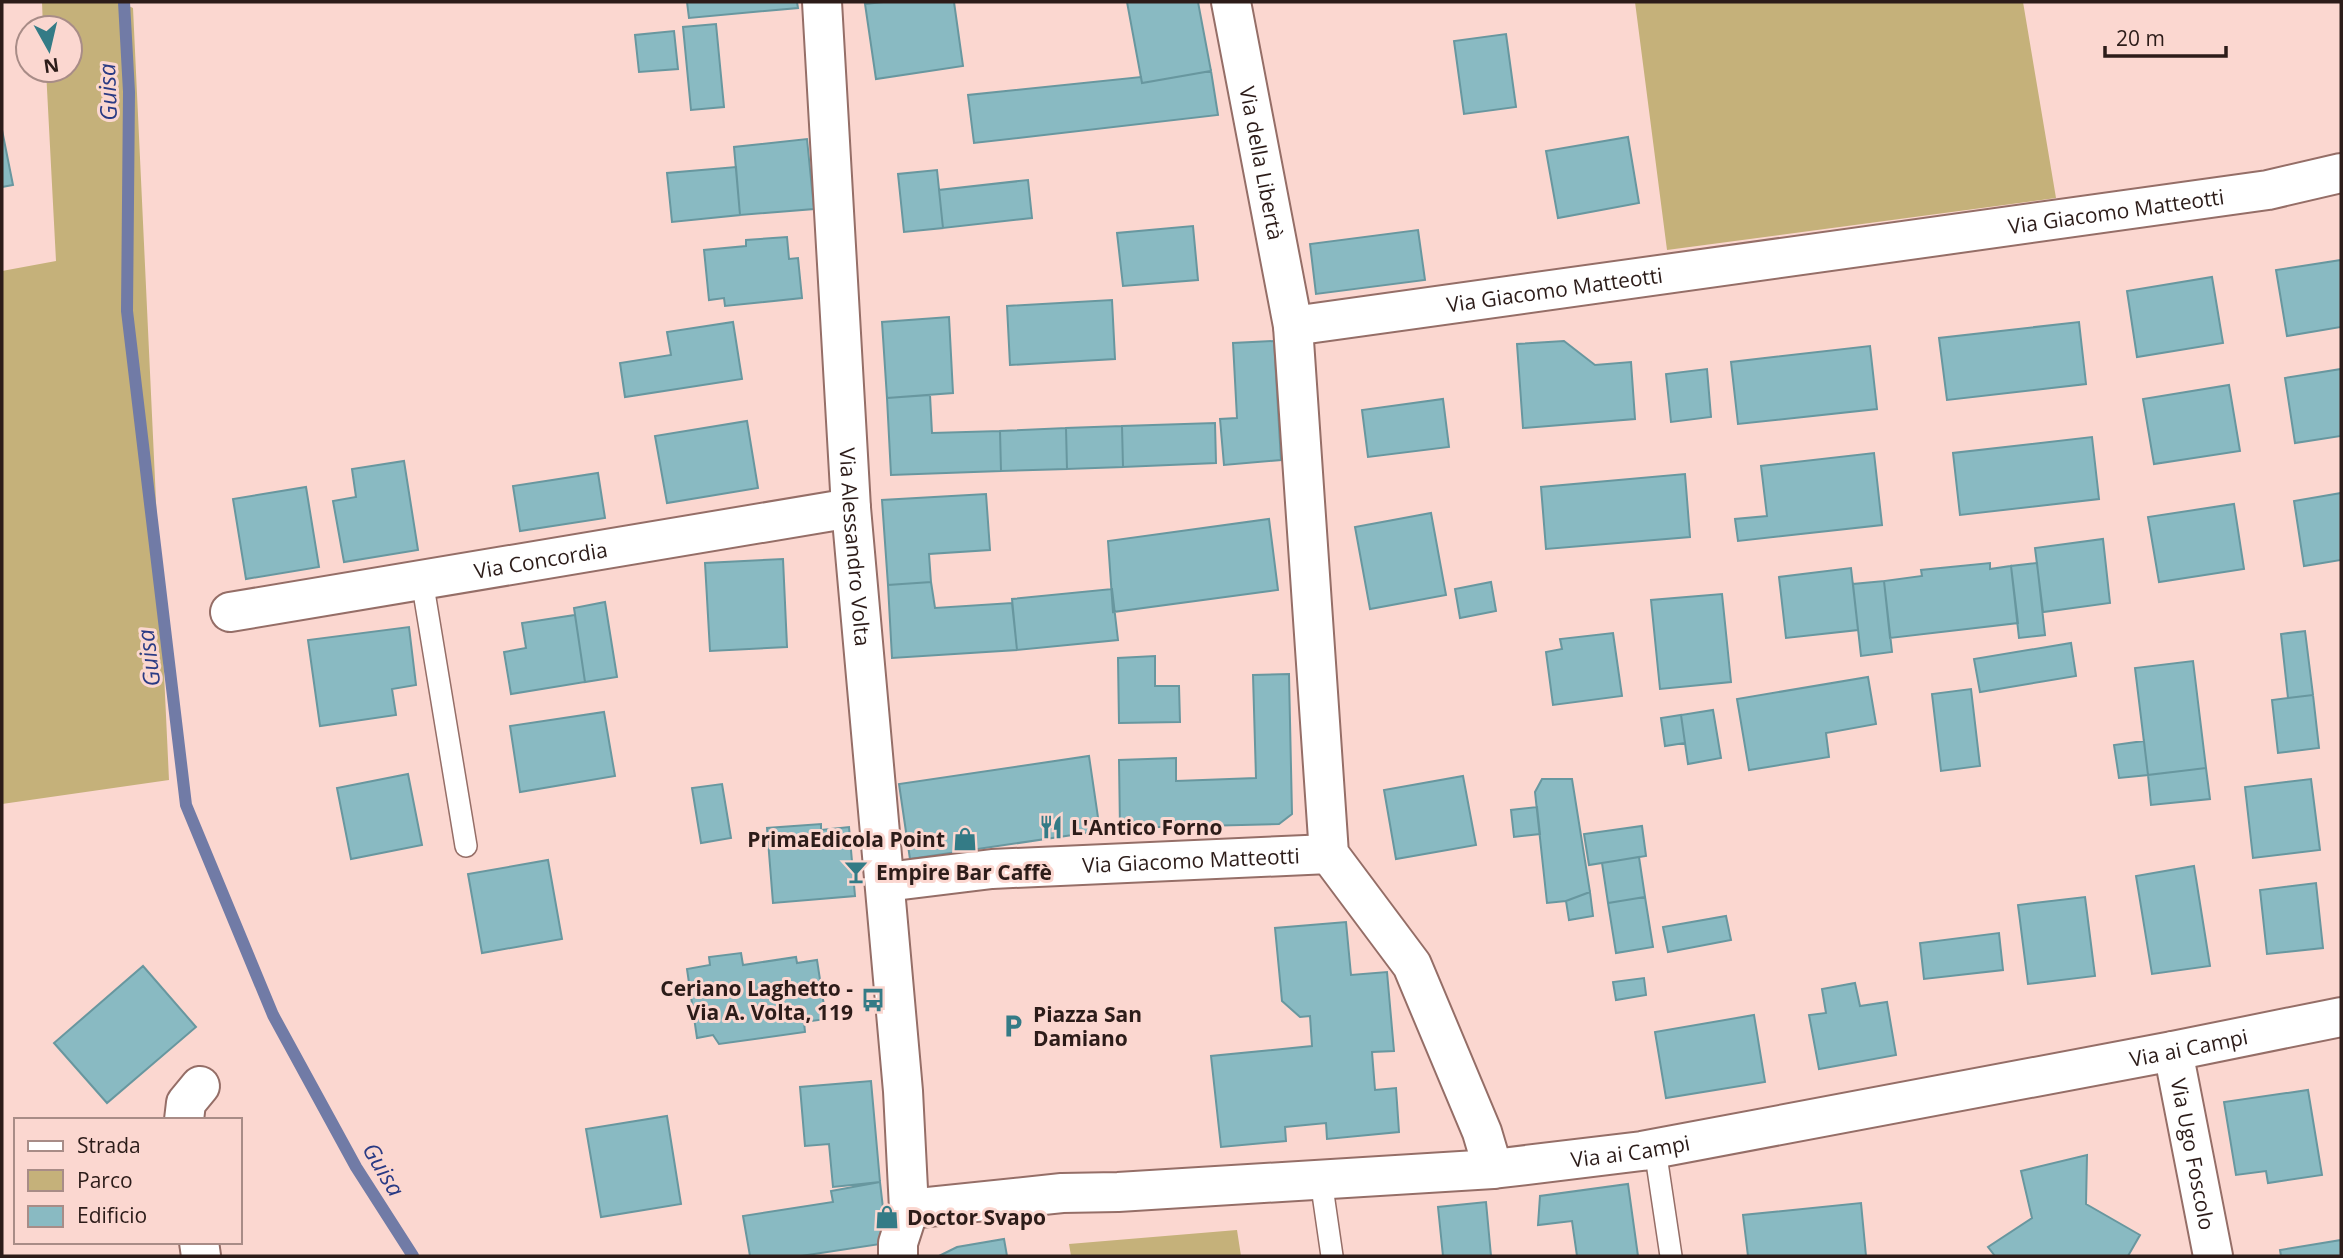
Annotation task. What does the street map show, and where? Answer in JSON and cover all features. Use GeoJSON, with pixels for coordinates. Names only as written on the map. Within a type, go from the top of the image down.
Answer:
{"type":"FeatureCollection","features":[{"type":"Feature","properties":{"kind":"street","name":"Via Alessandro Volta"},"geometry":{"type":"LineString","coordinates":[[822,2],[851,508],[886,882],[903,1091],[909,1209]]}},
{"type":"Feature","properties":{"kind":"street","name":"Via della Libertà"},"geometry":{"type":"LineString","coordinates":[[1231,2],[1293,326]]}},
{"type":"Feature","properties":{"kind":"street","name":"Via Giacomo Matteotti"},"geometry":{"type":"LineString","coordinates":[[1493,1168],[1482,1132],[1412,965],[1329,854],[1293,326],[2268,190],[2341,173]]}},
{"type":"Feature","properties":{"kind":"street","name":"Via Concordia"},"geometry":{"type":"LineString","coordinates":[[230,612],[851,508]]}},
{"type":"Feature","properties":{"kind":"street","name":"Via Giacomo Matteotti"},"geometry":{"type":"LineString","coordinates":[[886,882],[992,869],[1329,854]]}},
{"type":"Feature","properties":{"kind":"street","name":"Via ai Campi"},"geometry":{"type":"LineString","coordinates":[[909,1209],[1062,1192],[1118,1192],[1321,1181],[1493,1168],[1655,1149],[2341,1017]]}},
{"type":"Feature","properties":{"kind":"street","name":"Via Ugo Foscolo"},"geometry":{"type":"LineString","coordinates":[[2173,1051],[2213,1256]]}},
{"type":"Feature","properties":{"kind":"street"},"geometry":{"type":"LineString","coordinates":[[898,1256],[898,1243],[909,1209]]}},
{"type":"Feature","properties":{"kind":"lane"},"geometry":{"type":"LineString","coordinates":[[422,580],[466,846]]}},
{"type":"Feature","properties":{"kind":"lane"},"geometry":{"type":"LineString","coordinates":[[1655,1149],[1671,1256]]}},
{"type":"Feature","properties":{"kind":"lane"},"geometry":{"type":"LineString","coordinates":[[1321,1181],[1332,1256]]}},
{"type":"Feature","properties":{"kind":"green space"},"geometry":{"type":"Polygon","coordinates":[[[42,2],[120,2],[133,8],[169,780],[2,804],[2,271],[56,261],[47,84],[84,84],[84,14],[42,14],[42,2]]]}},
{"type":"Feature","properties":{"kind":"green space"},"geometry":{"type":"Polygon","coordinates":[[[1635,2],[2023,2],[2056,198],[1667,250],[1635,2]]]}},
{"type":"Feature","properties":{"kind":"green space"},"geometry":{"type":"Polygon","coordinates":[[[1237,1230],[1241,1256],[1071,1256],[1069,1244],[1237,1230]]]}},
{"type":"Feature","properties":{"kind":"building"},"geometry":{"type":"Polygon","coordinates":[[[687,2],[797,2],[798,8],[689,18],[687,2]]]}},
{"type":"Feature","properties":{"kind":"building"},"geometry":{"type":"Polygon","coordinates":[[[954,2],[963,66],[876,79],[865,4],[954,2]]]}},
{"type":"Feature","properties":{"kind":"building"},"geometry":{"type":"Polygon","coordinates":[[[1127,2],[1198,2],[1211,71],[1142,83],[1127,2]]]}},
{"type":"Feature","properties":{"kind":"building"},"geometry":{"type":"Polygon","coordinates":[[[716,24],[724,107],[691,110],[683,27],[716,24]]]}},
{"type":"Feature","properties":{"kind":"building"},"geometry":{"type":"Polygon","coordinates":[[[674,31],[678,69],[639,72],[635,35],[674,31]]]}},
{"type":"Feature","properties":{"kind":"building"},"geometry":{"type":"Polygon","coordinates":[[[1506,34],[1516,107],[1464,114],[1454,41],[1506,34]]]}},
{"type":"Feature","properties":{"kind":"building"},"geometry":{"type":"Polygon","coordinates":[[[1211,71],[1218,115],[974,143],[968,95],[1141,77],[1142,83],[1211,71]]]}},
{"type":"Feature","properties":{"kind":"building"},"geometry":{"type":"Polygon","coordinates":[[[2,130],[13,185],[2,187],[2,130]]]}},
{"type":"Feature","properties":{"kind":"building"},"geometry":{"type":"Polygon","coordinates":[[[1628,137],[1639,203],[1558,218],[1546,151],[1628,137]]]}},
{"type":"Feature","properties":{"kind":"building"},"geometry":{"type":"Polygon","coordinates":[[[807,139],[814,209],[740,215],[734,147],[807,139]]]}},
{"type":"Feature","properties":{"kind":"building"},"geometry":{"type":"Polygon","coordinates":[[[736,167],[740,215],[672,222],[667,173],[736,167]]]}},
{"type":"Feature","properties":{"kind":"building"},"geometry":{"type":"Polygon","coordinates":[[[937,170],[943,228],[904,232],[898,174],[937,170]]]}},
{"type":"Feature","properties":{"kind":"building"},"geometry":{"type":"Polygon","coordinates":[[[1028,180],[1032,218],[943,228],[939,190],[1028,180]]]}},
{"type":"Feature","properties":{"kind":"building"},"geometry":{"type":"Polygon","coordinates":[[[1193,226],[1198,280],[1123,286],[1117,233],[1193,226]]]}},
{"type":"Feature","properties":{"kind":"building"},"geometry":{"type":"Polygon","coordinates":[[[1418,230],[1425,280],[1316,294],[1310,244],[1418,230]]]}},
{"type":"Feature","properties":{"kind":"building"},"geometry":{"type":"Polygon","coordinates":[[[787,237],[789,259],[798,258],[802,298],[725,306],[724,298],[709,300],[704,250],[746,246],[746,240],[787,237]]]}},
{"type":"Feature","properties":{"kind":"building"},"geometry":{"type":"Polygon","coordinates":[[[2341,260],[2341,327],[2287,336],[2276,270],[2341,260]]]}},
{"type":"Feature","properties":{"kind":"building"},"geometry":{"type":"Polygon","coordinates":[[[2212,277],[2223,343],[2137,357],[2127,291],[2212,277]]]}},
{"type":"Feature","properties":{"kind":"building"},"geometry":{"type":"Polygon","coordinates":[[[1112,300],[1115,359],[1010,365],[1007,306],[1112,300]]]}},
{"type":"Feature","properties":{"kind":"building"},"geometry":{"type":"Polygon","coordinates":[[[949,317],[953,393],[887,398],[882,322],[949,317]]]}},
{"type":"Feature","properties":{"kind":"building"},"geometry":{"type":"Polygon","coordinates":[[[733,322],[742,379],[625,397],[620,363],[671,355],[667,332],[733,322]]]}},
{"type":"Feature","properties":{"kind":"building"},"geometry":{"type":"Polygon","coordinates":[[[2079,322],[2086,384],[1947,400],[1939,338],[2079,322]]]}},
{"type":"Feature","properties":{"kind":"building"},"geometry":{"type":"Polygon","coordinates":[[[1274,341],[1281,460],[1224,465],[1220,419],[1237,418],[1233,343],[1274,341]]]}},
{"type":"Feature","properties":{"kind":"building"},"geometry":{"type":"Polygon","coordinates":[[[1564,341],[1595,365],[1631,362],[1635,419],[1523,428],[1517,344],[1564,341]]]}},
{"type":"Feature","properties":{"kind":"building"},"geometry":{"type":"Polygon","coordinates":[[[1870,346],[1877,409],[1738,424],[1731,362],[1870,346]]]}},
{"type":"Feature","properties":{"kind":"building"},"geometry":{"type":"Polygon","coordinates":[[[1707,369],[1711,417],[1671,422],[1666,374],[1707,369]]]}},
{"type":"Feature","properties":{"kind":"building"},"geometry":{"type":"Polygon","coordinates":[[[2341,369],[2341,436],[2295,443],[2285,378],[2341,369]]]}},
{"type":"Feature","properties":{"kind":"building"},"geometry":{"type":"Polygon","coordinates":[[[2229,385],[2240,451],[2154,464],[2143,399],[2229,385]]]}},
{"type":"Feature","properties":{"kind":"building"},"geometry":{"type":"Polygon","coordinates":[[[930,395],[932,433],[1000,431],[1001,471],[891,475],[887,398],[930,395]]]}},
{"type":"Feature","properties":{"kind":"building"},"geometry":{"type":"Polygon","coordinates":[[[1443,399],[1449,447],[1368,457],[1362,410],[1443,399]]]}},
{"type":"Feature","properties":{"kind":"building"},"geometry":{"type":"Polygon","coordinates":[[[747,421],[758,488],[667,503],[655,436],[747,421]]]}},
{"type":"Feature","properties":{"kind":"building"},"geometry":{"type":"Polygon","coordinates":[[[1215,423],[1216,463],[1123,467],[1122,426],[1215,423]]]}},
{"type":"Feature","properties":{"kind":"building"},"geometry":{"type":"Polygon","coordinates":[[[1122,426],[1123,467],[1067,469],[1066,428],[1122,426]]]}},
{"type":"Feature","properties":{"kind":"building"},"geometry":{"type":"Polygon","coordinates":[[[1066,428],[1067,469],[1001,471],[1000,431],[1066,428]]]}},
{"type":"Feature","properties":{"kind":"building"},"geometry":{"type":"Polygon","coordinates":[[[2092,437],[2099,499],[1960,515],[1953,453],[2092,437]]]}},
{"type":"Feature","properties":{"kind":"building"},"geometry":{"type":"Polygon","coordinates":[[[1874,453],[1882,525],[1738,541],[1735,519],[1767,516],[1761,466],[1874,453]]]}},
{"type":"Feature","properties":{"kind":"building"},"geometry":{"type":"Polygon","coordinates":[[[404,461],[418,550],[344,562],[333,501],[356,497],[352,469],[404,461]]]}},
{"type":"Feature","properties":{"kind":"building"},"geometry":{"type":"Polygon","coordinates":[[[598,473],[605,518],[520,531],[513,486],[598,473]]]}},
{"type":"Feature","properties":{"kind":"building"},"geometry":{"type":"Polygon","coordinates":[[[1685,474],[1690,537],[1546,549],[1541,487],[1685,474]]]}},
{"type":"Feature","properties":{"kind":"building"},"geometry":{"type":"Polygon","coordinates":[[[306,487],[319,567],[246,579],[233,499],[306,487]]]}},
{"type":"Feature","properties":{"kind":"building"},"geometry":{"type":"Polygon","coordinates":[[[2341,493],[2341,560],[2304,566],[2294,501],[2341,493]]]}},
{"type":"Feature","properties":{"kind":"building"},"geometry":{"type":"Polygon","coordinates":[[[986,494],[990,550],[929,554],[931,582],[888,585],[882,500],[986,494]]]}},
{"type":"Feature","properties":{"kind":"building"},"geometry":{"type":"Polygon","coordinates":[[[2234,504],[2244,569],[2159,582],[2148,517],[2234,504]]]}},
{"type":"Feature","properties":{"kind":"building"},"geometry":{"type":"Polygon","coordinates":[[[1431,513],[1446,595],[1370,609],[1355,527],[1431,513]]]}},
{"type":"Feature","properties":{"kind":"building"},"geometry":{"type":"Polygon","coordinates":[[[1269,519],[1278,590],[1113,612],[1108,541],[1269,519]]]}},
{"type":"Feature","properties":{"kind":"building"},"geometry":{"type":"Polygon","coordinates":[[[2103,539],[2110,603],[2043,612],[2035,548],[2103,539]]]}},
{"type":"Feature","properties":{"kind":"building"},"geometry":{"type":"Polygon","coordinates":[[[783,559],[787,647],[710,651],[705,563],[783,559]]]}},
{"type":"Feature","properties":{"kind":"building"},"geometry":{"type":"Polygon","coordinates":[[[1990,563],[1990,569],[2011,566],[2018,623],[1890,638],[1884,581],[1922,576],[1921,570],[1990,563]]]}},
{"type":"Feature","properties":{"kind":"building"},"geometry":{"type":"Polygon","coordinates":[[[2037,563],[2045,635],[2019,638],[2011,566],[2037,563]]]}},
{"type":"Feature","properties":{"kind":"building"},"geometry":{"type":"Polygon","coordinates":[[[1851,568],[1858,630],[1786,638],[1779,577],[1851,568]]]}},
{"type":"Feature","properties":{"kind":"building"},"geometry":{"type":"Polygon","coordinates":[[[1884,581],[1892,652],[1861,656],[1853,584],[1884,581]]]}},
{"type":"Feature","properties":{"kind":"building"},"geometry":{"type":"Polygon","coordinates":[[[931,582],[935,608],[1012,603],[1017,650],[892,658],[888,585],[931,582]]]}},
{"type":"Feature","properties":{"kind":"building"},"geometry":{"type":"Polygon","coordinates":[[[1491,582],[1496,611],[1460,618],[1455,589],[1491,582]]]}},
{"type":"Feature","properties":{"kind":"building"},"geometry":{"type":"Polygon","coordinates":[[[1112,589],[1118,640],[1017,650],[1012,599],[1112,589]]]}},
{"type":"Feature","properties":{"kind":"building"},"geometry":{"type":"Polygon","coordinates":[[[1722,594],[1731,682],[1660,689],[1651,600],[1722,594]]]}},
{"type":"Feature","properties":{"kind":"building"},"geometry":{"type":"Polygon","coordinates":[[[605,602],[617,677],[585,682],[574,608],[605,602]]]}},
{"type":"Feature","properties":{"kind":"building"},"geometry":{"type":"Polygon","coordinates":[[[575,615],[585,682],[511,694],[504,652],[526,648],[522,623],[575,615]]]}},
{"type":"Feature","properties":{"kind":"building"},"geometry":{"type":"Polygon","coordinates":[[[409,627],[416,685],[392,689],[396,715],[320,726],[308,640],[409,627]]]}},
{"type":"Feature","properties":{"kind":"building"},"geometry":{"type":"Polygon","coordinates":[[[2305,631],[2313,695],[2288,698],[2281,634],[2305,631]]]}},
{"type":"Feature","properties":{"kind":"building"},"geometry":{"type":"Polygon","coordinates":[[[1613,633],[1622,696],[1553,705],[1546,652],[1562,649],[1560,639],[1613,633]]]}},
{"type":"Feature","properties":{"kind":"building"},"geometry":{"type":"Polygon","coordinates":[[[2071,643],[2076,676],[1980,692],[1974,659],[2071,643]]]}},
{"type":"Feature","properties":{"kind":"building"},"geometry":{"type":"Polygon","coordinates":[[[1155,656],[1155,686],[1179,686],[1180,722],[1119,723],[1118,658],[1155,656]]]}},
{"type":"Feature","properties":{"kind":"building"},"geometry":{"type":"Polygon","coordinates":[[[2193,661],[2206,768],[2148,775],[2135,668],[2193,661]]]}},
{"type":"Feature","properties":{"kind":"building"},"geometry":{"type":"Polygon","coordinates":[[[1289,674],[1292,814],[1279,824],[1120,828],[1119,760],[1176,758],[1176,781],[1256,778],[1253,675],[1289,674]]]}},
{"type":"Feature","properties":{"kind":"building"},"geometry":{"type":"Polygon","coordinates":[[[1868,677],[1876,724],[1826,733],[1829,757],[1749,770],[1737,699],[1868,677]]]}},
{"type":"Feature","properties":{"kind":"building"},"geometry":{"type":"Polygon","coordinates":[[[1971,689],[1980,766],[1941,771],[1932,694],[1971,689]]]}},
{"type":"Feature","properties":{"kind":"building"},"geometry":{"type":"Polygon","coordinates":[[[2313,695],[2319,748],[2278,753],[2272,700],[2313,695]]]}},
{"type":"Feature","properties":{"kind":"building"},"geometry":{"type":"Polygon","coordinates":[[[1713,710],[1721,758],[1688,764],[1681,715],[1713,710]]]}},
{"type":"Feature","properties":{"kind":"building"},"geometry":{"type":"Polygon","coordinates":[[[604,712],[615,776],[520,792],[510,726],[604,712]]]}},
{"type":"Feature","properties":{"kind":"building"},"geometry":{"type":"Polygon","coordinates":[[[1681,715],[1685,743],[1665,746],[1661,718],[1681,715]]]}},
{"type":"Feature","properties":{"kind":"building"},"geometry":{"type":"Polygon","coordinates":[[[2144,741],[2148,775],[2119,778],[2114,745],[2144,741]]]}},
{"type":"Feature","properties":{"kind":"building"},"geometry":{"type":"Polygon","coordinates":[[[1089,756],[1100,831],[910,859],[899,784],[1089,756]]]}},
{"type":"Feature","properties":{"kind":"building"},"geometry":{"type":"Polygon","coordinates":[[[2206,768],[2210,799],[2151,805],[2148,775],[2206,768]]]}},
{"type":"Feature","properties":{"kind":"building"},"geometry":{"type":"Polygon","coordinates":[[[408,774],[422,845],[351,859],[337,788],[408,774]]]}},
{"type":"Feature","properties":{"kind":"building"},"geometry":{"type":"Polygon","coordinates":[[[1463,776],[1476,845],[1396,859],[1384,790],[1463,776]]]}},
{"type":"Feature","properties":{"kind":"building"},"geometry":{"type":"Polygon","coordinates":[[[1542,779],[1572,779],[1590,892],[1566,901],[1547,903],[1535,792],[1542,779]]]}},
{"type":"Feature","properties":{"kind":"building"},"geometry":{"type":"Polygon","coordinates":[[[2311,779],[2320,850],[2253,858],[2245,787],[2311,779]]]}},
{"type":"Feature","properties":{"kind":"building"},"geometry":{"type":"Polygon","coordinates":[[[722,784],[731,838],[701,843],[692,788],[722,784]]]}},
{"type":"Feature","properties":{"kind":"building"},"geometry":{"type":"Polygon","coordinates":[[[1537,807],[1540,834],[1514,837],[1511,810],[1537,807]]]}},
{"type":"Feature","properties":{"kind":"building"},"geometry":{"type":"Polygon","coordinates":[[[821,824],[821,830],[849,827],[855,896],[773,903],[767,828],[821,824]]]}},
{"type":"Feature","properties":{"kind":"building"},"geometry":{"type":"Polygon","coordinates":[[[1642,826],[1646,856],[1589,865],[1584,834],[1642,826]]]}},
{"type":"Feature","properties":{"kind":"building"},"geometry":{"type":"Polygon","coordinates":[[[1639,857],[1645,897],[1608,903],[1602,863],[1639,857]]]}},
{"type":"Feature","properties":{"kind":"building"},"geometry":{"type":"Polygon","coordinates":[[[548,860],[562,939],[482,953],[468,874],[548,860]]]}},
{"type":"Feature","properties":{"kind":"building"},"geometry":{"type":"Polygon","coordinates":[[[2194,866],[2210,966],[2152,974],[2136,876],[2194,866]]]}},
{"type":"Feature","properties":{"kind":"building"},"geometry":{"type":"Polygon","coordinates":[[[2316,883],[2323,948],[2267,954],[2260,890],[2316,883]]]}},
{"type":"Feature","properties":{"kind":"building"},"geometry":{"type":"Polygon","coordinates":[[[1590,892],[1593,916],[1569,920],[1566,901],[1590,892]]]}},
{"type":"Feature","properties":{"kind":"building"},"geometry":{"type":"Polygon","coordinates":[[[1645,897],[1653,947],[1616,953],[1608,903],[1645,897]]]}},
{"type":"Feature","properties":{"kind":"building"},"geometry":{"type":"Polygon","coordinates":[[[2085,897],[2095,976],[2028,984],[2018,905],[2085,897]]]}},
{"type":"Feature","properties":{"kind":"building"},"geometry":{"type":"Polygon","coordinates":[[[1726,916],[1731,940],[1668,952],[1663,927],[1726,916]]]}},
{"type":"Feature","properties":{"kind":"building"},"geometry":{"type":"Polygon","coordinates":[[[1346,922],[1351,975],[1387,972],[1394,1051],[1372,1052],[1375,1090],[1396,1088],[1399,1132],[1327,1139],[1326,1123],[1285,1127],[1286,1141],[1221,1147],[1211,1056],[1312,1046],[1310,1016],[1300,1017],[1282,1001],[1275,928],[1346,922]]]}},
{"type":"Feature","properties":{"kind":"building"},"geometry":{"type":"Polygon","coordinates":[[[1999,933],[2003,970],[1924,979],[1920,943],[1999,933]]]}},
{"type":"Feature","properties":{"kind":"building"},"geometry":{"type":"Polygon","coordinates":[[[741,953],[743,965],[796,957],[797,963],[817,960],[826,1019],[804,1022],[805,1032],[719,1044],[713,1035],[697,1038],[687,969],[710,965],[709,957],[741,953]]]}},
{"type":"Feature","properties":{"kind":"building"},"geometry":{"type":"Polygon","coordinates":[[[143,966],[196,1027],[107,1103],[54,1043],[143,966]]]}},
{"type":"Feature","properties":{"kind":"building"},"geometry":{"type":"Polygon","coordinates":[[[1644,978],[1646,995],[1616,1000],[1613,982],[1644,978]]]}},
{"type":"Feature","properties":{"kind":"building"},"geometry":{"type":"Polygon","coordinates":[[[1855,983],[1860,1006],[1887,1002],[1896,1055],[1819,1069],[1809,1015],[1826,1013],[1822,989],[1855,983]]]}},
{"type":"Feature","properties":{"kind":"building"},"geometry":{"type":"Polygon","coordinates":[[[1754,1015],[1765,1082],[1666,1098],[1655,1032],[1754,1015]]]}},
{"type":"Feature","properties":{"kind":"building"},"geometry":{"type":"Polygon","coordinates":[[[871,1081],[880,1182],[833,1187],[829,1144],[805,1146],[800,1087],[871,1081]]]}},
{"type":"Feature","properties":{"kind":"building"},"geometry":{"type":"Polygon","coordinates":[[[2308,1090],[2322,1175],[2268,1183],[2266,1171],[2236,1175],[2224,1102],[2308,1090]]]}},
{"type":"Feature","properties":{"kind":"building"},"geometry":{"type":"Polygon","coordinates":[[[667,1116],[681,1204],[601,1217],[586,1129],[667,1116]]]}},
{"type":"Feature","properties":{"kind":"building"},"geometry":{"type":"Polygon","coordinates":[[[2087,1155],[2086,1204],[2140,1235],[2128,1256],[1995,1256],[1988,1247],[2032,1218],[2021,1171],[2087,1155]]]}},
{"type":"Feature","properties":{"kind":"building"},"geometry":{"type":"Polygon","coordinates":[[[880,1182],[887,1243],[801,1256],[750,1256],[743,1216],[833,1202],[831,1191],[880,1182]]]}},
{"type":"Feature","properties":{"kind":"building"},"geometry":{"type":"Polygon","coordinates":[[[1628,1184],[1638,1256],[1577,1256],[1572,1221],[1538,1225],[1540,1196],[1628,1184]]]}},
{"type":"Feature","properties":{"kind":"building"},"geometry":{"type":"Polygon","coordinates":[[[1486,1202],[1491,1256],[1443,1256],[1438,1207],[1486,1202]]]}},
{"type":"Feature","properties":{"kind":"building"},"geometry":{"type":"Polygon","coordinates":[[[1861,1203],[1866,1256],[1748,1256],[1743,1215],[1861,1203]]]}},
{"type":"Feature","properties":{"kind":"building"},"geometry":{"type":"Polygon","coordinates":[[[1004,1239],[1007,1256],[939,1256],[957,1247],[1004,1239]]]}},
{"type":"Feature","properties":{"kind":"building"},"geometry":{"type":"Polygon","coordinates":[[[2341,1240],[2341,1256],[2281,1256],[2280,1250],[2341,1240]]]}},
{"type":"Feature","properties":{"kind":"waterway","name":"Guisa"},"geometry":{"type":"LineString","coordinates":[[124,2],[129,92],[127,311],[186,805],[273,1015],[356,1167],[413,1256]]}},
{"type":"Feature","properties":{"kind":"place","name":"L'Antico Forno"},"geometry":{"type":"Point","coordinates":[1051,827]}},
{"type":"Feature","properties":{"kind":"place","name":"PrimaEdicola Point"},"geometry":{"type":"Point","coordinates":[965,839]}},
{"type":"Feature","properties":{"kind":"place","name":"Empire Bar Caffè"},"geometry":{"type":"Point","coordinates":[856,872]}},
{"type":"Feature","properties":{"kind":"place","name":"Ceriano Laghetto - Via A. Volta, 119"},"geometry":{"type":"Point","coordinates":[873,1000]}},
{"type":"Feature","properties":{"kind":"place","name":"Piazza San Damiano"},"geometry":{"type":"Point","coordinates":[1013,1026]}},
{"type":"Feature","properties":{"kind":"place","name":"Doctor Svapo"},"geometry":{"type":"Point","coordinates":[887,1217]}}]}
